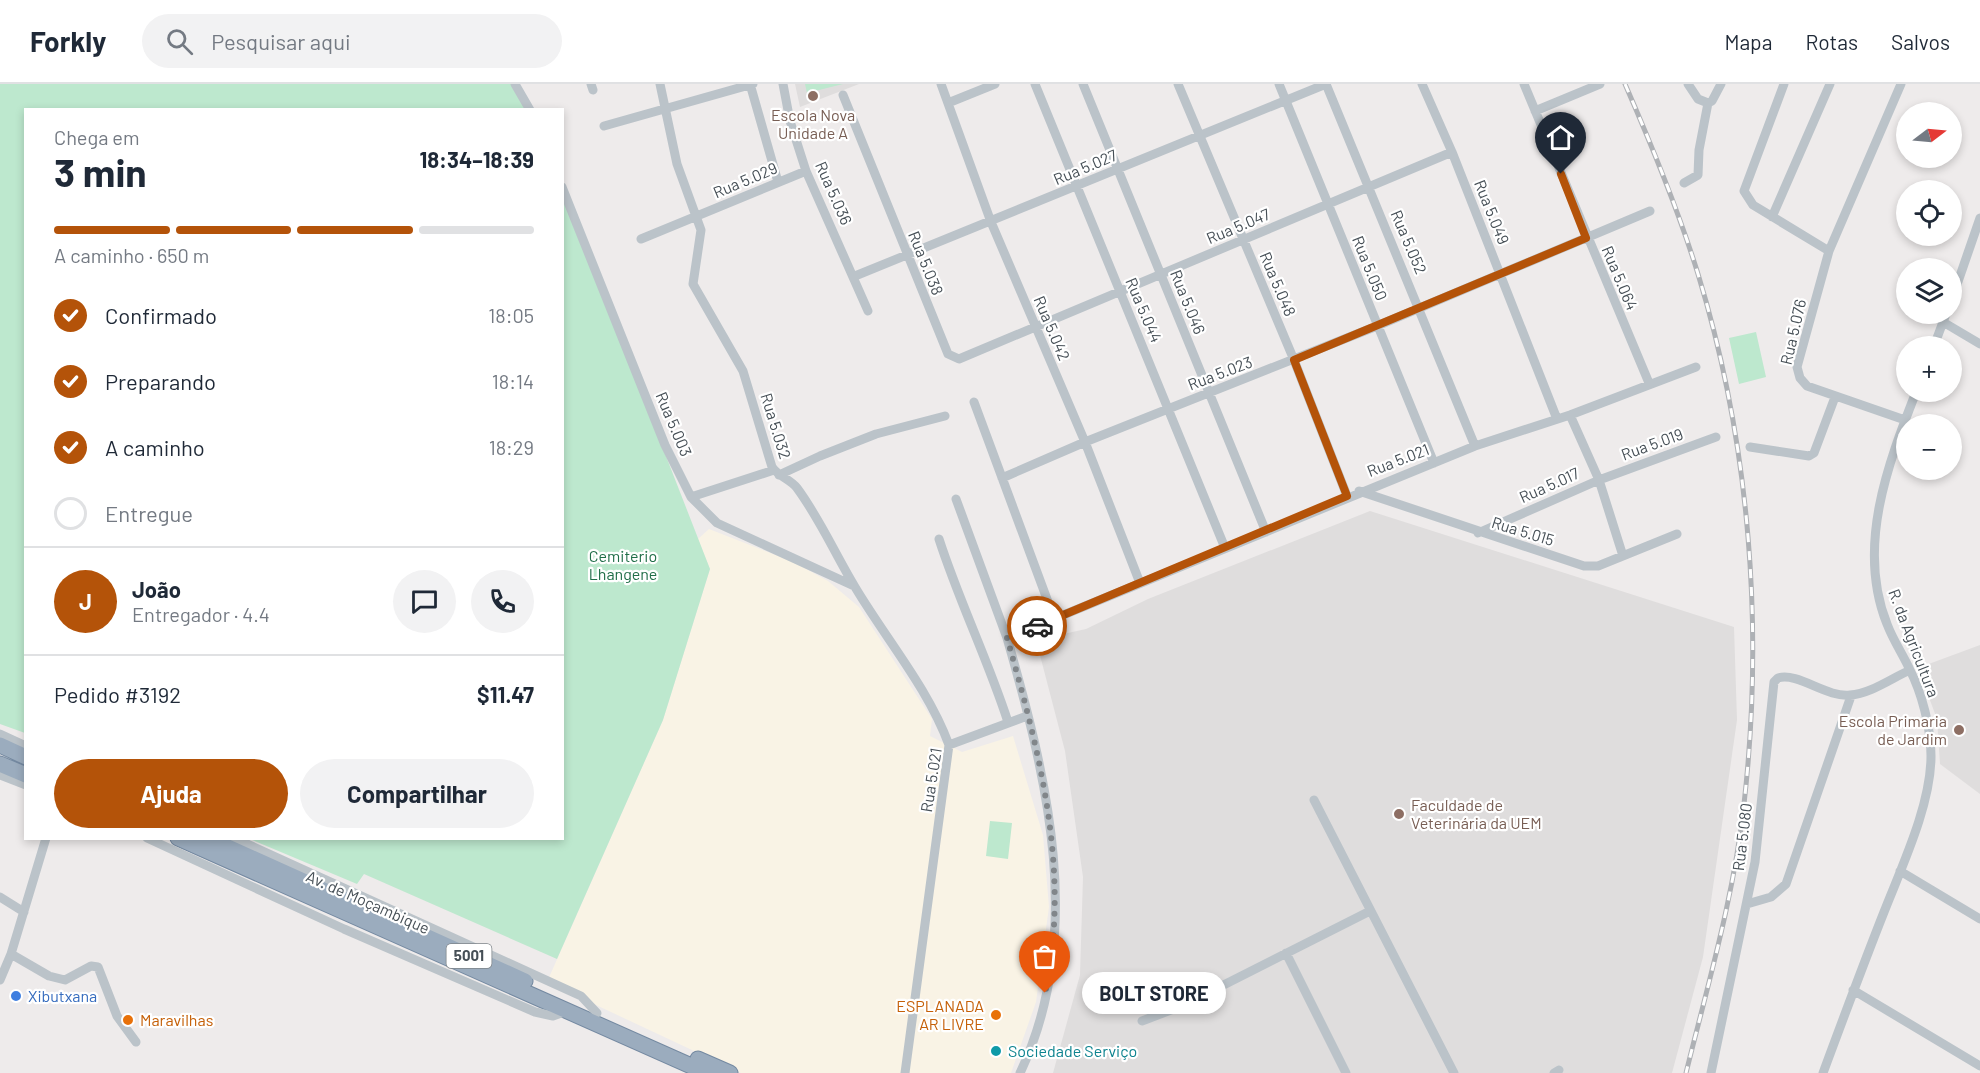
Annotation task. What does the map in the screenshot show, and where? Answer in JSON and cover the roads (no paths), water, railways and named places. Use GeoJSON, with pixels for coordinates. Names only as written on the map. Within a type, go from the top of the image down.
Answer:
{"type":"FeatureCollection","features":[{"type":"Feature","properties":{"kind":"highway"},"geometry":{"type":"LineString","coordinates":[[0,745],[24,756]]}},
{"type":"Feature","properties":{"kind":"highway"},"geometry":{"type":"LineString","coordinates":[[0,764],[24,774]]}},
{"type":"Feature","properties":{"kind":"highway","name":"Av. de Moçambique"},"geometry":{"type":"LineString","coordinates":[[182,840],[707,1073]]}},
{"type":"Feature","properties":{"kind":"highway","name":"Av. de Moçambique"},"geometry":{"type":"LineString","coordinates":[[212,840],[729,1073]]}},
{"type":"Feature","properties":{"kind":"street"},"geometry":{"type":"LineString","coordinates":[[516,84],[529,108]]}},
{"type":"Feature","properties":{"kind":"street","name":"Rua 5.032"},"geometry":{"type":"LineString","coordinates":[[660,84],[663,109],[677,164],[701,230],[693,284],[743,371],[777,473],[794,484],[801,494],[854,586],[930,702],[949,745]]}},
{"type":"Feature","properties":{"kind":"street"},"geometry":{"type":"LineString","coordinates":[[604,126],[751,84],[778,182]]}},
{"type":"Feature","properties":{"kind":"street","name":"Rua 5.036"},"geometry":{"type":"LineString","coordinates":[[783,84],[790,121],[806,171],[855,276],[868,311]]}},
{"type":"Feature","properties":{"kind":"street","name":"Rua 5.042"},"geometry":{"type":"LineString","coordinates":[[941,84],[991,222],[1085,442],[1140,583]]}},
{"type":"Feature","properties":{"kind":"street"},"geometry":{"type":"LineString","coordinates":[[948,103],[995,84]]}},
{"type":"Feature","properties":{"kind":"street","name":"Rua 5.044"},"geometry":{"type":"LineString","coordinates":[[1035,84],[1225,548]]}},
{"type":"Feature","properties":{"kind":"street","name":"Rua 5.046"},"geometry":{"type":"LineString","coordinates":[[1083,84],[1266,532]]}},
{"type":"Feature","properties":{"kind":"street","name":"Rua 5.048"},"geometry":{"type":"LineString","coordinates":[[1178,84],[1202,135],[1347,496]]}},
{"type":"Feature","properties":{"kind":"street","name":"Rua 5.050"},"geometry":{"type":"LineString","coordinates":[[1279,84],[1434,463]]}},
{"type":"Feature","properties":{"kind":"street","name":"Rua 5.027"},"geometry":{"type":"LineString","coordinates":[[855,276],[1326,84]]}},
{"type":"Feature","properties":{"kind":"street","name":"Rua 5.052"},"geometry":{"type":"LineString","coordinates":[[1326,84],[1420,306],[1475,446]]}},
{"type":"Feature","properties":{"kind":"street","name":"Rua 5.049"},"geometry":{"type":"LineString","coordinates":[[1422,84],[1452,152],[1557,419]]}},
{"type":"Feature","properties":{"kind":"street","name":"Rua 5.064"},"geometry":{"type":"LineString","coordinates":[[1524,84],[1586,238],[1649,383]]}},
{"type":"Feature","properties":{"kind":"street"},"geometry":{"type":"LineString","coordinates":[[1535,111],[1600,84]]}},
{"type":"Feature","properties":{"kind":"street"},"geometry":{"type":"LineString","coordinates":[[1688,84],[1698,99],[1708,103]]}},
{"type":"Feature","properties":{"kind":"street"},"geometry":{"type":"LineString","coordinates":[[1684,183],[1698,175],[1699,150],[1708,103],[1721,84]]}},
{"type":"Feature","properties":{"kind":"street"},"geometry":{"type":"LineString","coordinates":[[1784,84],[1744,191],[1753,205],[1829,251]]}},
{"type":"Feature","properties":{"kind":"street"},"geometry":{"type":"LineString","coordinates":[[1772,217],[1830,84]]}},
{"type":"Feature","properties":{"kind":"street","name":"Rua 5.076"},"geometry":{"type":"LineString","coordinates":[[1896,417],[1807,386],[1800,378],[1797,367],[1829,251],[1901,84]]}},
{"type":"Feature","properties":{"kind":"street","name":"Rua 5.038"},"geometry":{"type":"LineString","coordinates":[[843,95],[939,335],[951,357],[959,359],[1035,327]]}},
{"type":"Feature","properties":{"kind":"street","name":"Rua 5.047"},"geometry":{"type":"LineString","coordinates":[[1035,327],[1452,152]]}},
{"type":"Feature","properties":{"kind":"street","name":"Rua 5.029"},"geometry":{"type":"LineString","coordinates":[[641,239],[806,171]]}},
{"type":"Feature","properties":{"kind":"street","name":"Rua 5.003"},"geometry":{"type":"LineString","coordinates":[[564,192],[665,445],[691,496],[717,523],[854,586]]}},
{"type":"Feature","properties":{"kind":"street","name":"Rua 5.023"},"geometry":{"type":"LineString","coordinates":[[1002,478],[1085,442],[1377,326],[1650,211]]}},
{"type":"Feature","properties":{"kind":"street"},"geometry":{"type":"LineString","coordinates":[[1962,270],[1980,218]]}},
{"type":"Feature","properties":{"kind":"street"},"geometry":{"type":"LineString","coordinates":[[1953,324],[1980,344]]}},
{"type":"Feature","properties":{"kind":"street","name":"Rua 5.021"},"geometry":{"type":"LineString","coordinates":[[1007,638],[1266,532],[1359,491],[1475,446],[1570,415],[1696,367]]}},
{"type":"Feature","properties":{"kind":"street"},"geometry":{"type":"LineString","coordinates":[[1750,447],[1809,456],[1814,453],[1835,397]]}},
{"type":"Feature","properties":{"kind":"street"},"geometry":{"type":"LineString","coordinates":[[974,402],[1054,618]]}},
{"type":"Feature","properties":{"kind":"street"},"geometry":{"type":"LineString","coordinates":[[1570,415],[1599,480],[1623,556]]}},
{"type":"Feature","properties":{"kind":"street"},"geometry":{"type":"LineString","coordinates":[[691,496],[777,473],[876,434],[945,416]]}},
{"type":"Feature","properties":{"kind":"street","name":"Rua 5.019"},"geometry":{"type":"LineString","coordinates":[[1599,480],[1716,436]]}},
{"type":"Feature","properties":{"kind":"street","name":"R. da Agricultura"},"geometry":{"type":"LineString","coordinates":[[1823,1073],[1900,871],[1925,797],[1931,757],[1928,724],[1910,670],[1886,622],[1876,586],[1872,550],[1878,512],[1896,451]]}},
{"type":"Feature","properties":{"kind":"street","name":"Rua 5.017"},"geometry":{"type":"LineString","coordinates":[[1478,533],[1599,480]]}},
{"type":"Feature","properties":{"kind":"street","name":"Rua 5.015"},"geometry":{"type":"LineString","coordinates":[[1359,491],[1478,533],[1584,566],[1598,566],[1677,534]]}},
{"type":"Feature","properties":{"kind":"street"},"geometry":{"type":"LineString","coordinates":[[956,499],[1007,638],[1050,821],[1057,894],[1050,969],[1037,1027],[1020,1073]]}},
{"type":"Feature","properties":{"kind":"street"},"geometry":{"type":"LineString","coordinates":[[939,539],[954,585],[994,681],[1008,722]]}},
{"type":"Feature","properties":{"kind":"street"},"geometry":{"type":"LineString","coordinates":[[1747,904],[1771,897],[1786,884],[1851,696],[1910,670]]}},
{"type":"Feature","properties":{"kind":"street","name":"Rua 5.080"},"geometry":{"type":"LineString","coordinates":[[1711,1073],[1755,862],[1774,682],[1778,678],[1789,677],[1836,695],[1851,696]]}},
{"type":"Feature","properties":{"kind":"street","name":"Rua 5.021"},"geometry":{"type":"LineString","coordinates":[[905,1073],[949,745],[1027,716]]}},
{"type":"Feature","properties":{"kind":"street"},"geometry":{"type":"LineString","coordinates":[[0,734],[24,745]]}},
{"type":"Feature","properties":{"kind":"street"},"geometry":{"type":"LineString","coordinates":[[0,774],[24,784]]}},
{"type":"Feature","properties":{"kind":"street"},"geometry":{"type":"LineString","coordinates":[[1314,800],[1454,1073]]}},
{"type":"Feature","properties":{"kind":"street"},"geometry":{"type":"LineString","coordinates":[[0,980],[11,954],[45,840]]}},
{"type":"Feature","properties":{"kind":"street"},"geometry":{"type":"LineString","coordinates":[[151,840],[344,929],[535,1012],[553,1016],[567,1011]]}},
{"type":"Feature","properties":{"kind":"street"},"geometry":{"type":"LineString","coordinates":[[238,840],[581,996],[597,1013]]}},
{"type":"Feature","properties":{"kind":"street"},"geometry":{"type":"LineString","coordinates":[[1900,871],[1980,919]]}},
{"type":"Feature","properties":{"kind":"street"},"geometry":{"type":"LineString","coordinates":[[0,897],[24,912]]}},
{"type":"Feature","properties":{"kind":"street"},"geometry":{"type":"LineString","coordinates":[[1142,1021],[1184,1005],[1370,911]]}},
{"type":"Feature","properties":{"kind":"street"},"geometry":{"type":"LineString","coordinates":[[1286,953],[1346,1073]]}},
{"type":"Feature","properties":{"kind":"street"},"geometry":{"type":"LineString","coordinates":[[11,954],[49,976],[65,980],[91,966],[98,967],[117,1016],[136,1042]]}},
{"type":"Feature","properties":{"kind":"street"},"geometry":{"type":"LineString","coordinates":[[1853,990],[1980,1066]]}},
{"type":"Feature","properties":{"kind":"railway"},"geometry":{"type":"LineString","coordinates":[[1625,84],[1682,226],[1716,338],[1741,470],[1748,537],[1753,671],[1744,804],[1727,906],[1686,1073]]}},
{"type":"Feature","properties":{"kind":"place","name":"Escola Nova Unidade A"},"geometry":{"type":"Point","coordinates":[813,96]}},
{"type":"Feature","properties":{"kind":"place","name":"Escola Primaria de Jardim"},"geometry":{"type":"Point","coordinates":[1959,730]}},
{"type":"Feature","properties":{"kind":"place","name":"Faculdade de Veterinária da UEM"},"geometry":{"type":"Point","coordinates":[1399,814]}},
{"type":"Feature","properties":{"kind":"place","name":"BOLT STORE"},"geometry":{"type":"Point","coordinates":[1045,993]}},
{"type":"Feature","properties":{"kind":"place","name":"Xibutxana"},"geometry":{"type":"Point","coordinates":[16,996]}},
{"type":"Feature","properties":{"kind":"place","name":"ESPLANADA AR LIVRE"},"geometry":{"type":"Point","coordinates":[996,1015]}},
{"type":"Feature","properties":{"kind":"place","name":"Maravilhas"},"geometry":{"type":"Point","coordinates":[128,1020]}},
{"type":"Feature","properties":{"kind":"place","name":"Sociedade Serviço"},"geometry":{"type":"Point","coordinates":[996,1051]}},
{"type":"Feature","properties":{"kind":"park label","name":"Cemiterio Lhangene"},"geometry":{"type":"Point","coordinates":[623,565]}}]}
